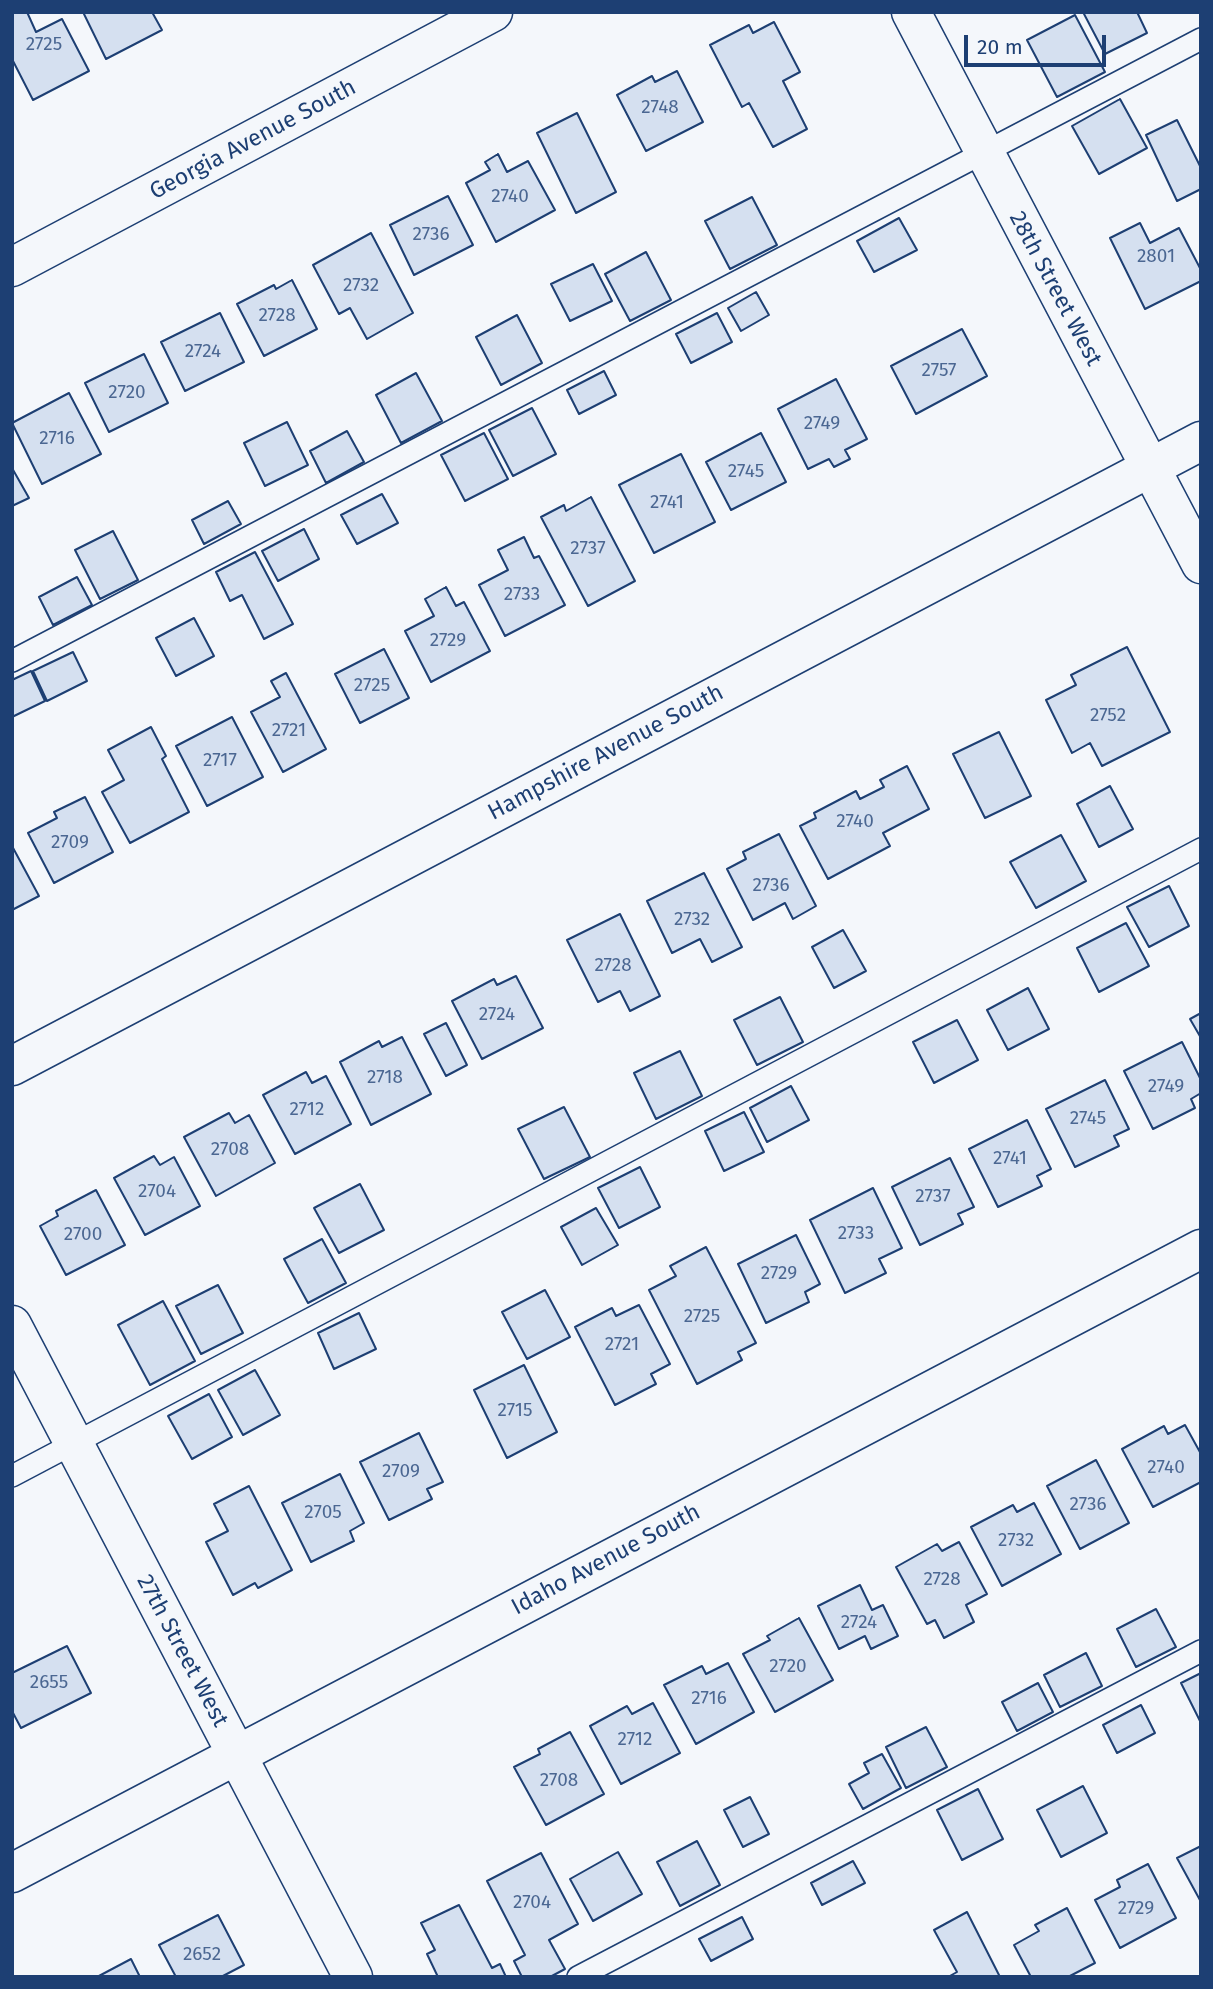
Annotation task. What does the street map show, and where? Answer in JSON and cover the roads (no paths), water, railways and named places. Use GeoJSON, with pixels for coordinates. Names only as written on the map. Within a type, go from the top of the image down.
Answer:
{"type":"FeatureCollection","features":[{"type":"Feature","properties":{"kind":"street","name":"Georgia Avenue South"},"geometry":{"type":"LineString","coordinates":[[12,267],[493,12]]}},
{"type":"Feature","properties":{"kind":"street","name":"28th Street West"},"geometry":{"type":"LineString","coordinates":[[911,12],[1201,564]]}},
{"type":"Feature","properties":{"kind":"street","name":"Hampshire Avenue South"},"geometry":{"type":"LineString","coordinates":[[12,1066],[1201,440]]}},
{"type":"Feature","properties":{"kind":"street","name":"Idaho Avenue South"},"geometry":{"type":"LineString","coordinates":[[12,1873],[1201,1249]]}},
{"type":"Feature","properties":{"kind":"street","name":"27th Street West"},"geometry":{"type":"LineString","coordinates":[[12,1325],[354,1977]]}},
{"type":"Feature","properties":{"kind":"lane"},"geometry":{"type":"LineString","coordinates":[[12,661],[1201,39]]}},
{"type":"Feature","properties":{"kind":"lane"},"geometry":{"type":"LineString","coordinates":[[12,1476],[1201,849]]}},
{"type":"Feature","properties":{"kind":"lane"},"geometry":{"type":"LineString","coordinates":[[578,1977],[1201,1651]]}}]}
